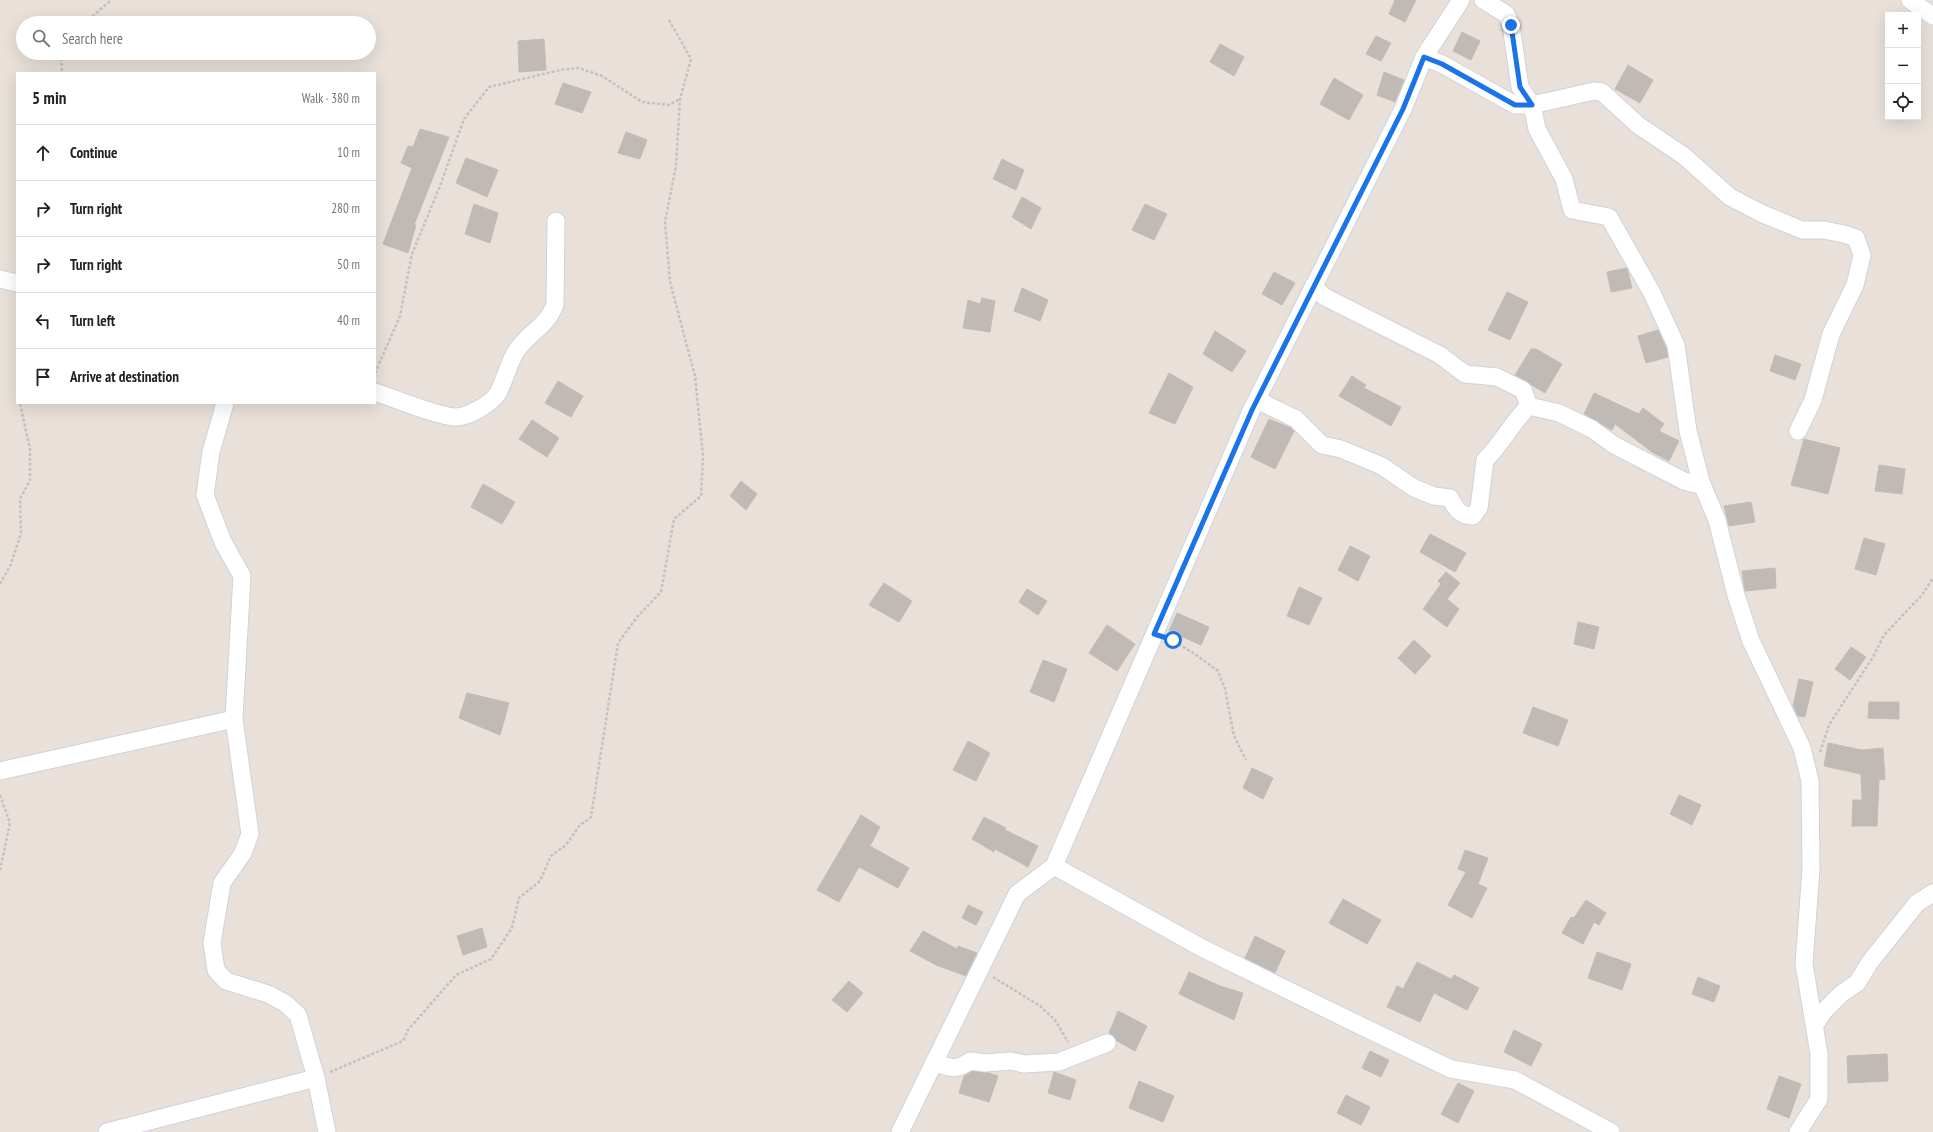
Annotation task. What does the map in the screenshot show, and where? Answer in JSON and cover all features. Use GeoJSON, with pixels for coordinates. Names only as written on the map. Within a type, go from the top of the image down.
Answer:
{"type":"FeatureCollection","features":[{"type":"Feature","properties":{"kind":"street"},"geometry":{"type":"LineString","coordinates":[[900,1132],[1017,894],[1054,866],[1256,400],[1403,109],[1424,57],[1461,0]]}},
{"type":"Feature","properties":{"kind":"street"},"geometry":{"type":"LineString","coordinates":[[1483,0],[1506,14],[1511,25],[1520,87],[1532,105],[1537,129],[1564,179],[1572,210],[1609,217],[1652,293],[1676,344],[1688,431],[1703,486],[1717,520],[1736,595],[1751,641],[1802,748],[1810,781],[1811,869],[1804,964],[1819,1054],[1819,1099],[1798,1132]]}},
{"type":"Feature","properties":{"kind":"street"},"geometry":{"type":"LineString","coordinates":[[1910,0],[1933,16]]}},
{"type":"Feature","properties":{"kind":"street"},"geometry":{"type":"LineString","coordinates":[[1424,57],[1442,64],[1515,105],[1532,105],[1594,91],[1602,92],[1638,125],[1684,156],[1730,197],[1763,214],[1802,230],[1824,230],[1856,238],[1862,254],[1855,285],[1831,334],[1813,400],[1798,431]]}},
{"type":"Feature","properties":{"kind":"street"},"geometry":{"type":"LineString","coordinates":[[376,392],[455,417],[473,412],[487,404],[498,393],[514,354],[525,340],[550,317],[556,305],[556,221]]}},
{"type":"Feature","properties":{"kind":"street"},"geometry":{"type":"LineString","coordinates":[[0,279],[16,283]]}},
{"type":"Feature","properties":{"kind":"street"},"geometry":{"type":"LineString","coordinates":[[1313,287],[1325,297],[1440,355],[1465,374],[1497,377],[1523,390],[1529,406]]}},
{"type":"Feature","properties":{"kind":"street"},"geometry":{"type":"LineString","coordinates":[[1256,400],[1296,419],[1322,445],[1341,449],[1382,466],[1414,488],[1434,496],[1450,498],[1458,512],[1466,516],[1473,516],[1479,508],[1485,460],[1496,450],[1504,434],[1529,406]]}},
{"type":"Feature","properties":{"kind":"street"},"geometry":{"type":"LineString","coordinates":[[225,404],[211,452],[205,495],[223,542],[242,576],[234,719],[250,834],[243,853],[222,884],[212,943],[216,970],[226,981],[268,994],[285,1003],[298,1015],[316,1078],[327,1132]]}},
{"type":"Feature","properties":{"kind":"street"},"geometry":{"type":"LineString","coordinates":[[1529,406],[1560,413],[1592,429],[1614,445],[1684,481],[1703,486]]}},
{"type":"Feature","properties":{"kind":"street"},"geometry":{"type":"LineString","coordinates":[[0,771],[234,719]]}},
{"type":"Feature","properties":{"kind":"street"},"geometry":{"type":"LineString","coordinates":[[1054,866],[1204,950],[1362,1027],[1451,1069],[1515,1080],[1611,1132]]}},
{"type":"Feature","properties":{"kind":"street"},"geometry":{"type":"LineString","coordinates":[[1815,1025],[1824,1011],[1841,994],[1857,983],[1870,962],[1917,903],[1933,893]]}},
{"type":"Feature","properties":{"kind":"street"},"geometry":{"type":"LineString","coordinates":[[934,1062],[948,1067],[962,1067],[970,1061],[985,1063],[1011,1061],[1024,1064],[1059,1062],[1107,1043]]}},
{"type":"Feature","properties":{"kind":"street"},"geometry":{"type":"LineString","coordinates":[[107,1132],[316,1078]]}},
{"type":"Feature","properties":{"kind":"path"},"geometry":{"type":"LineString","coordinates":[[93,16],[111,0]]}},
{"type":"Feature","properties":{"kind":"path"},"geometry":{"type":"LineString","coordinates":[[316,1078],[402,1041],[408,1030],[456,975],[491,959],[512,928],[520,898],[540,882],[551,856],[566,845],[580,825],[591,817],[618,643],[637,616],[661,592],[674,520],[701,496],[703,456],[695,376],[670,282],[665,222],[676,166],[680,99],[691,59],[669,20]]}},
{"type":"Feature","properties":{"kind":"path"},"geometry":{"type":"LineString","coordinates":[[61,60],[62,72]]}},
{"type":"Feature","properties":{"kind":"path"},"geometry":{"type":"LineString","coordinates":[[376,371],[400,316],[412,254],[440,186],[464,118],[490,87],[560,70],[579,68],[602,76],[642,102],[669,105],[680,99]]}},
{"type":"Feature","properties":{"kind":"path"},"geometry":{"type":"LineString","coordinates":[[0,584],[11,564],[21,533],[20,500],[30,480],[30,449],[20,404]]}},
{"type":"Feature","properties":{"kind":"path"},"geometry":{"type":"LineString","coordinates":[[1820,753],[1829,725],[1873,658],[1884,635],[1922,595],[1933,578]]}},
{"type":"Feature","properties":{"kind":"path"},"geometry":{"type":"LineString","coordinates":[[1154,634],[1173,640],[1218,671],[1225,689],[1234,736],[1246,760]]}},
{"type":"Feature","properties":{"kind":"path"},"geometry":{"type":"LineString","coordinates":[[0,795],[10,823],[0,870]]}},
{"type":"Feature","properties":{"kind":"path"},"geometry":{"type":"LineString","coordinates":[[979,972],[993,978],[1040,1006],[1055,1020],[1076,1055]]}},
{"type":"Feature","properties":{"kind":"building"},"geometry":{"type":"Polygon","coordinates":[[[1395,0],[1416,0],[1405,22],[1389,14],[1395,0]]]}},
{"type":"Feature","properties":{"kind":"building"},"geometry":{"type":"Polygon","coordinates":[[[1462,32],[1480,41],[1471,60],[1453,51],[1462,32]]]}},
{"type":"Feature","properties":{"kind":"building"},"geometry":{"type":"Polygon","coordinates":[[[1376,36],[1391,43],[1381,61],[1366,54],[1376,36]]]}},
{"type":"Feature","properties":{"kind":"building"},"geometry":{"type":"Polygon","coordinates":[[[544,39],[546,70],[519,72],[518,41],[544,39]]]}},
{"type":"Feature","properties":{"kind":"building"},"geometry":{"type":"Polygon","coordinates":[[[1220,44],[1244,57],[1234,76],[1210,62],[1220,44]]]}},
{"type":"Feature","properties":{"kind":"building"},"geometry":{"type":"Polygon","coordinates":[[[1628,65],[1653,80],[1640,103],[1615,89],[1628,65]]]}},
{"type":"Feature","properties":{"kind":"building"},"geometry":{"type":"Polygon","coordinates":[[[1384,72],[1404,80],[1395,102],[1377,95],[1384,72]]]}},
{"type":"Feature","properties":{"kind":"building"},"geometry":{"type":"Polygon","coordinates":[[[1334,78],[1363,95],[1349,120],[1320,104],[1334,78]]]}},
{"type":"Feature","properties":{"kind":"building"},"geometry":{"type":"Polygon","coordinates":[[[563,83],[591,92],[582,113],[555,104],[563,83]]]}},
{"type":"Feature","properties":{"kind":"building"},"geometry":{"type":"Polygon","coordinates":[[[420,129],[449,137],[414,225],[416,225],[408,253],[383,244],[412,168],[401,163],[408,146],[413,147],[420,129]]]}},
{"type":"Feature","properties":{"kind":"building"},"geometry":{"type":"Polygon","coordinates":[[[626,132],[647,140],[640,159],[618,153],[626,132]]]}},
{"type":"Feature","properties":{"kind":"building"},"geometry":{"type":"Polygon","coordinates":[[[466,158],[498,170],[487,197],[456,183],[466,158]]]}},
{"type":"Feature","properties":{"kind":"building"},"geometry":{"type":"Polygon","coordinates":[[[1002,159],[1024,170],[1016,190],[993,179],[1002,159]]]}},
{"type":"Feature","properties":{"kind":"building"},"geometry":{"type":"Polygon","coordinates":[[[1022,197],[1041,208],[1031,229],[1012,217],[1022,197]]]}},
{"type":"Feature","properties":{"kind":"building"},"geometry":{"type":"Polygon","coordinates":[[[474,204],[498,213],[490,243],[465,234],[474,204]]]}},
{"type":"Feature","properties":{"kind":"building"},"geometry":{"type":"Polygon","coordinates":[[[1145,204],[1167,214],[1154,240],[1132,230],[1145,204]]]}},
{"type":"Feature","properties":{"kind":"building"},"geometry":{"type":"Polygon","coordinates":[[[1627,268],[1632,288],[1611,292],[1607,272],[1627,268]]]}},
{"type":"Feature","properties":{"kind":"building"},"geometry":{"type":"Polygon","coordinates":[[[1274,272],[1295,283],[1282,305],[1262,294],[1274,272]]]}},
{"type":"Feature","properties":{"kind":"building"},"geometry":{"type":"Polygon","coordinates":[[[1022,288],[1048,300],[1040,321],[1014,311],[1022,288]]]}},
{"type":"Feature","properties":{"kind":"building"},"geometry":{"type":"Polygon","coordinates":[[[1507,292],[1528,302],[1510,340],[1488,330],[1507,292]]]}},
{"type":"Feature","properties":{"kind":"building"},"geometry":{"type":"Polygon","coordinates":[[[982,298],[995,301],[990,332],[963,328],[968,300],[980,304],[982,298]]]}},
{"type":"Feature","properties":{"kind":"building"},"geometry":{"type":"Polygon","coordinates":[[[1658,330],[1666,348],[1668,357],[1646,363],[1638,336],[1658,330]]]}},
{"type":"Feature","properties":{"kind":"building"},"geometry":{"type":"Polygon","coordinates":[[[1215,331],[1246,351],[1232,372],[1203,354],[1215,331]]]}},
{"type":"Feature","properties":{"kind":"building"},"geometry":{"type":"Polygon","coordinates":[[[1531,349],[1536,349],[1562,364],[1545,393],[1515,375],[1531,349]]]}},
{"type":"Feature","properties":{"kind":"building"},"geometry":{"type":"Polygon","coordinates":[[[1775,355],[1801,364],[1795,380],[1770,371],[1775,355]]]}},
{"type":"Feature","properties":{"kind":"building"},"geometry":{"type":"Polygon","coordinates":[[[1169,373],[1193,387],[1175,424],[1149,413],[1169,373]]]}},
{"type":"Feature","properties":{"kind":"building"},"geometry":{"type":"Polygon","coordinates":[[[1352,376],[1366,385],[1364,388],[1401,407],[1391,426],[1339,396],[1352,376]]]}},
{"type":"Feature","properties":{"kind":"building"},"geometry":{"type":"Polygon","coordinates":[[[558,381],[583,396],[571,417],[545,403],[558,381]]]}},
{"type":"Feature","properties":{"kind":"building"},"geometry":{"type":"Polygon","coordinates":[[[1594,393],[1639,414],[1643,408],[1664,424],[1659,431],[1679,441],[1669,461],[1652,452],[1615,424],[1612,430],[1584,414],[1594,393]]]}},
{"type":"Feature","properties":{"kind":"building"},"geometry":{"type":"Polygon","coordinates":[[[1269,419],[1291,428],[1294,431],[1275,469],[1251,457],[1269,419]]]}},
{"type":"Feature","properties":{"kind":"building"},"geometry":{"type":"Polygon","coordinates":[[[532,420],[559,438],[547,457],[519,439],[532,420]]]}},
{"type":"Feature","properties":{"kind":"building"},"geometry":{"type":"Polygon","coordinates":[[[1804,439],[1840,448],[1828,494],[1791,485],[1804,439]]]}},
{"type":"Feature","properties":{"kind":"building"},"geometry":{"type":"Polygon","coordinates":[[[1879,465],[1905,469],[1902,494],[1875,491],[1879,465]]]}},
{"type":"Feature","properties":{"kind":"building"},"geometry":{"type":"Polygon","coordinates":[[[741,481],[757,494],[746,510],[730,496],[741,481]]]}},
{"type":"Feature","properties":{"kind":"building"},"geometry":{"type":"Polygon","coordinates":[[[483,484],[515,502],[502,524],[471,507],[483,484]]]}},
{"type":"Feature","properties":{"kind":"building"},"geometry":{"type":"Polygon","coordinates":[[[1751,502],[1755,522],[1729,526],[1724,506],[1751,502]]]}},
{"type":"Feature","properties":{"kind":"building"},"geometry":{"type":"Polygon","coordinates":[[[1430,534],[1466,553],[1455,572],[1420,552],[1430,534]]]}},
{"type":"Feature","properties":{"kind":"building"},"geometry":{"type":"Polygon","coordinates":[[[1864,538],[1885,544],[1876,575],[1855,569],[1864,538]]]}},
{"type":"Feature","properties":{"kind":"building"},"geometry":{"type":"Polygon","coordinates":[[[1350,546],[1370,556],[1358,581],[1338,570],[1350,546]]]}},
{"type":"Feature","properties":{"kind":"building"},"geometry":{"type":"Polygon","coordinates":[[[1775,568],[1776,588],[1745,591],[1742,571],[1775,568]]]}},
{"type":"Feature","properties":{"kind":"building"},"geometry":{"type":"Polygon","coordinates":[[[1446,572],[1460,583],[1447,599],[1459,609],[1447,627],[1423,609],[1441,584],[1438,581],[1446,572]]]}},
{"type":"Feature","properties":{"kind":"building"},"geometry":{"type":"Polygon","coordinates":[[[884,583],[912,601],[899,622],[869,605],[884,583]]]}},
{"type":"Feature","properties":{"kind":"building"},"geometry":{"type":"Polygon","coordinates":[[[1299,587],[1322,598],[1309,625],[1287,616],[1299,587]]]}},
{"type":"Feature","properties":{"kind":"building"},"geometry":{"type":"Polygon","coordinates":[[[1027,589],[1047,601],[1038,615],[1019,602],[1027,589]]]}},
{"type":"Feature","properties":{"kind":"building"},"geometry":{"type":"Polygon","coordinates":[[[1177,613],[1209,627],[1201,645],[1169,631],[1177,613]]]}},
{"type":"Feature","properties":{"kind":"building"},"geometry":{"type":"Polygon","coordinates":[[[1578,622],[1599,627],[1594,649],[1574,644],[1578,622]]]}},
{"type":"Feature","properties":{"kind":"building"},"geometry":{"type":"Polygon","coordinates":[[[1107,625],[1135,644],[1117,671],[1089,653],[1107,625]]]}},
{"type":"Feature","properties":{"kind":"building"},"geometry":{"type":"Polygon","coordinates":[[[1414,640],[1431,656],[1415,674],[1398,658],[1414,640]]]}},
{"type":"Feature","properties":{"kind":"building"},"geometry":{"type":"Polygon","coordinates":[[[1851,647],[1866,657],[1850,680],[1835,669],[1851,647]]]}},
{"type":"Feature","properties":{"kind":"building"},"geometry":{"type":"Polygon","coordinates":[[[1043,660],[1067,669],[1054,702],[1030,692],[1043,660]]]}},
{"type":"Feature","properties":{"kind":"building"},"geometry":{"type":"Polygon","coordinates":[[[1799,679],[1813,682],[1805,717],[1798,716],[1793,706],[1799,679]]]}},
{"type":"Feature","properties":{"kind":"building"},"geometry":{"type":"Polygon","coordinates":[[[467,693],[509,703],[500,735],[459,718],[467,693]]]}},
{"type":"Feature","properties":{"kind":"building"},"geometry":{"type":"Polygon","coordinates":[[[1869,702],[1899,702],[1899,719],[1868,718],[1869,702]]]}},
{"type":"Feature","properties":{"kind":"building"},"geometry":{"type":"Polygon","coordinates":[[[1533,707],[1568,720],[1558,746],[1523,733],[1533,707]]]}},
{"type":"Feature","properties":{"kind":"building"},"geometry":{"type":"Polygon","coordinates":[[[968,741],[990,753],[976,781],[953,770],[968,741]]]}},
{"type":"Feature","properties":{"kind":"building"},"geometry":{"type":"Polygon","coordinates":[[[1828,743],[1862,750],[1883,748],[1885,779],[1879,780],[1877,826],[1852,826],[1853,800],[1862,800],[1861,774],[1824,766],[1828,743]]]}},
{"type":"Feature","properties":{"kind":"building"},"geometry":{"type":"Polygon","coordinates":[[[1252,768],[1273,778],[1263,799],[1243,788],[1252,768]]]}},
{"type":"Feature","properties":{"kind":"building"},"geometry":{"type":"Polygon","coordinates":[[[1679,795],[1701,805],[1692,825],[1670,814],[1679,795]]]}},
{"type":"Feature","properties":{"kind":"building"},"geometry":{"type":"Polygon","coordinates":[[[861,815],[880,827],[870,846],[909,868],[898,888],[859,867],[839,902],[817,890],[861,815]]]}},
{"type":"Feature","properties":{"kind":"building"},"geometry":{"type":"Polygon","coordinates":[[[984,817],[1006,828],[1005,830],[1038,846],[1028,867],[995,849],[994,852],[972,839],[984,817]]]}},
{"type":"Feature","properties":{"kind":"building"},"geometry":{"type":"Polygon","coordinates":[[[1465,850],[1488,858],[1478,884],[1487,888],[1472,918],[1448,905],[1466,872],[1458,869],[1465,850]]]}},
{"type":"Feature","properties":{"kind":"building"},"geometry":{"type":"Polygon","coordinates":[[[1343,899],[1381,920],[1367,944],[1329,923],[1343,899]]]}},
{"type":"Feature","properties":{"kind":"building"},"geometry":{"type":"Polygon","coordinates":[[[1586,900],[1606,913],[1599,925],[1594,922],[1583,944],[1562,933],[1571,917],[1574,918],[1586,900]]]}},
{"type":"Feature","properties":{"kind":"building"},"geometry":{"type":"Polygon","coordinates":[[[968,905],[983,912],[976,925],[962,918],[968,905]]]}},
{"type":"Feature","properties":{"kind":"building"},"geometry":{"type":"Polygon","coordinates":[[[482,928],[487,947],[463,955],[457,936],[482,928]]]}},
{"type":"Feature","properties":{"kind":"building"},"geometry":{"type":"Polygon","coordinates":[[[923,931],[957,949],[958,946],[977,953],[966,976],[936,965],[910,951],[923,931]]]}},
{"type":"Feature","properties":{"kind":"building"},"geometry":{"type":"Polygon","coordinates":[[[1255,936],[1285,951],[1275,973],[1245,958],[1255,936]]]}},
{"type":"Feature","properties":{"kind":"building"},"geometry":{"type":"Polygon","coordinates":[[[1597,952],[1631,964],[1622,990],[1588,978],[1597,952]]]}},
{"type":"Feature","properties":{"kind":"building"},"geometry":{"type":"Polygon","coordinates":[[[1417,962],[1451,979],[1454,975],[1479,988],[1467,1010],[1434,993],[1420,1022],[1387,1007],[1397,986],[1403,989],[1417,962]]]}},
{"type":"Feature","properties":{"kind":"building"},"geometry":{"type":"Polygon","coordinates":[[[1189,972],[1220,986],[1243,993],[1234,1020],[1179,994],[1189,972]]]}},
{"type":"Feature","properties":{"kind":"building"},"geometry":{"type":"Polygon","coordinates":[[[1698,977],[1720,986],[1714,1002],[1692,994],[1698,977]]]}},
{"type":"Feature","properties":{"kind":"building"},"geometry":{"type":"Polygon","coordinates":[[[849,981],[863,993],[847,1012],[832,1000],[849,981]]]}},
{"type":"Feature","properties":{"kind":"building"},"geometry":{"type":"Polygon","coordinates":[[[1118,1011],[1147,1026],[1135,1051],[1117,1041],[1113,1035],[1109,1033],[1118,1011]]]}},
{"type":"Feature","properties":{"kind":"building"},"geometry":{"type":"Polygon","coordinates":[[[1514,1030],[1542,1044],[1531,1066],[1504,1052],[1514,1030]]]}},
{"type":"Feature","properties":{"kind":"building"},"geometry":{"type":"Polygon","coordinates":[[[1370,1051],[1389,1060],[1381,1077],[1362,1068],[1370,1051]]]}},
{"type":"Feature","properties":{"kind":"building"},"geometry":{"type":"Polygon","coordinates":[[[1887,1054],[1888,1081],[1848,1083],[1847,1056],[1887,1054]]]}},
{"type":"Feature","properties":{"kind":"building"},"geometry":{"type":"Polygon","coordinates":[[[972,1071],[989,1073],[998,1076],[989,1102],[959,1093],[964,1076],[972,1071]]]}},
{"type":"Feature","properties":{"kind":"building"},"geometry":{"type":"Polygon","coordinates":[[[1054,1072],[1076,1080],[1070,1100],[1048,1093],[1054,1072]]]}},
{"type":"Feature","properties":{"kind":"building"},"geometry":{"type":"Polygon","coordinates":[[[1779,1076],[1801,1084],[1789,1118],[1767,1109],[1779,1076]]]}},
{"type":"Feature","properties":{"kind":"building"},"geometry":{"type":"Polygon","coordinates":[[[1139,1081],[1174,1096],[1163,1122],[1129,1108],[1139,1081]]]}},
{"type":"Feature","properties":{"kind":"building"},"geometry":{"type":"Polygon","coordinates":[[[1458,1083],[1474,1091],[1458,1123],[1441,1114],[1458,1083]]]}},
{"type":"Feature","properties":{"kind":"building"},"geometry":{"type":"Polygon","coordinates":[[[1346,1095],[1370,1107],[1361,1125],[1337,1113],[1346,1095]]]}},
{"type":"Feature","properties":{"kind":"route"},"geometry":{"type":"LineString","coordinates":[[1173,640],[1154,634],[1252,410],[1403,109],[1424,57],[1442,64],[1515,105],[1532,105],[1520,87],[1511,25]]}}]}
